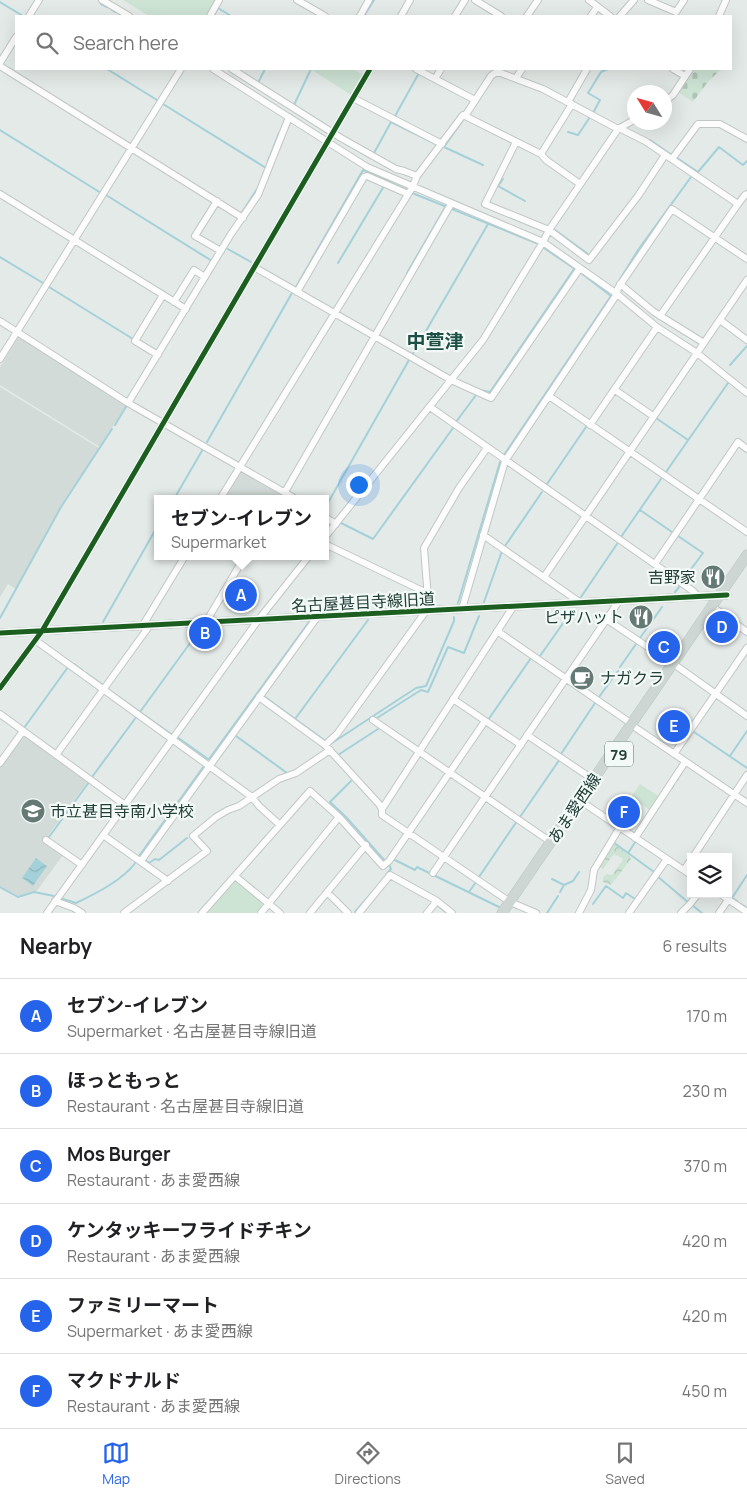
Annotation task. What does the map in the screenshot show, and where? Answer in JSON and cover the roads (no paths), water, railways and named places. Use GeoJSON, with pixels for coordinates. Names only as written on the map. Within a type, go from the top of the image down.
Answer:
{"type":"FeatureCollection","features":[{"type":"Feature","properties":{"kind":"main road","name":"あま愛西線"},"geometry":{"type":"LineString","coordinates":[[502,913],[512,906],[723,595],[747,555]]}},
{"type":"Feature","properties":{"kind":"main road","name":"あま愛西線"},"geometry":{"type":"LineString","coordinates":[[676,665],[717,610],[723,595],[747,566]]}},
{"type":"Feature","properties":{"kind":"main road","name":"あま愛西線"},"geometry":{"type":"LineString","coordinates":[[512,906],[551,842],[582,802],[594,780],[634,726]]}},
{"type":"Feature","properties":{"kind":"street"},"geometry":{"type":"LineString","coordinates":[[30,15],[39,0]]}},
{"type":"Feature","properties":{"kind":"street"},"geometry":{"type":"LineString","coordinates":[[102,0],[126,15]]}},
{"type":"Feature","properties":{"kind":"street"},"geometry":{"type":"LineString","coordinates":[[210,15],[218,0]]}},
{"type":"Feature","properties":{"kind":"street"},"geometry":{"type":"LineString","coordinates":[[297,0],[323,15]]}},
{"type":"Feature","properties":{"kind":"street"},"geometry":{"type":"LineString","coordinates":[[361,15],[369,0]]}},
{"type":"Feature","properties":{"kind":"street"},"geometry":{"type":"LineString","coordinates":[[402,15],[410,0]]}},
{"type":"Feature","properties":{"kind":"street"},"geometry":{"type":"LineString","coordinates":[[456,15],[464,0]]}},
{"type":"Feature","properties":{"kind":"street"},"geometry":{"type":"LineString","coordinates":[[475,0],[499,15]]}},
{"type":"Feature","properties":{"kind":"street"},"geometry":{"type":"LineString","coordinates":[[528,15],[538,0]]}},
{"type":"Feature","properties":{"kind":"street"},"geometry":{"type":"LineString","coordinates":[[589,0],[609,15]]}},
{"type":"Feature","properties":{"kind":"street"},"geometry":{"type":"LineString","coordinates":[[621,15],[634,0]]}},
{"type":"Feature","properties":{"kind":"street"},"geometry":{"type":"LineString","coordinates":[[648,0],[670,14],[676,12],[684,0]]}},
{"type":"Feature","properties":{"kind":"street"},"geometry":{"type":"LineString","coordinates":[[719,15],[726,0]]}},
{"type":"Feature","properties":{"kind":"street"},"geometry":{"type":"LineString","coordinates":[[592,15],[597,7]]}},
{"type":"Feature","properties":{"kind":"street"},"geometry":{"type":"LineString","coordinates":[[15,39],[0,65],[243,218]]}},
{"type":"Feature","properties":{"kind":"street"},"geometry":{"type":"LineString","coordinates":[[0,359],[179,70]]}},
{"type":"Feature","properties":{"kind":"street"},"geometry":{"type":"LineString","coordinates":[[215,70],[326,142],[410,191]]}},
{"type":"Feature","properties":{"kind":"street"},"geometry":{"type":"LineString","coordinates":[[234,70],[332,132],[396,169],[404,170],[417,176]]}},
{"type":"Feature","properties":{"kind":"street"},"geometry":{"type":"LineString","coordinates":[[0,688],[42,631],[369,70]]}},
{"type":"Feature","properties":{"kind":"street"},"geometry":{"type":"LineString","coordinates":[[418,70],[475,100]]}},
{"type":"Feature","properties":{"kind":"street"},"geometry":{"type":"LineString","coordinates":[[435,79],[440,70]]}},
{"type":"Feature","properties":{"kind":"street"},"geometry":{"type":"LineString","coordinates":[[490,70],[516,78],[645,141],[738,204]]}},
{"type":"Feature","properties":{"kind":"street"},"geometry":{"type":"LineString","coordinates":[[516,78],[521,70]]}},
{"type":"Feature","properties":{"kind":"street"},"geometry":{"type":"LineString","coordinates":[[541,154],[570,103],[586,70]]}},
{"type":"Feature","properties":{"kind":"street"},"geometry":{"type":"LineString","coordinates":[[675,70],[685,76]]}},
{"type":"Feature","properties":{"kind":"street"},"geometry":{"type":"LineString","coordinates":[[672,96],[689,70]]}},
{"type":"Feature","properties":{"kind":"street"},"geometry":{"type":"LineString","coordinates":[[222,495],[410,191],[417,176],[463,115],[465,116],[495,73]]}},
{"type":"Feature","properties":{"kind":"street"},"geometry":{"type":"LineString","coordinates":[[353,98],[442,144]]}},
{"type":"Feature","properties":{"kind":"street"},"geometry":{"type":"LineString","coordinates":[[465,116],[541,154],[546,160],[580,184]]}},
{"type":"Feature","properties":{"kind":"street"},"geometry":{"type":"LineString","coordinates":[[128,403],[221,251],[258,195],[289,117]]}},
{"type":"Feature","properties":{"kind":"street"},"geometry":{"type":"LineString","coordinates":[[329,532],[482,340],[549,230],[619,128],[627,124]]}},
{"type":"Feature","properties":{"kind":"street"},"geometry":{"type":"LineString","coordinates":[[672,159],[698,124],[720,124],[747,139]]}},
{"type":"Feature","properties":{"kind":"street"},"geometry":{"type":"LineString","coordinates":[[516,142],[485,204],[549,230],[589,260],[638,196],[665,154]]}},
{"type":"Feature","properties":{"kind":"street"},"geometry":{"type":"LineString","coordinates":[[297,292],[364,177],[367,176],[451,204],[536,238],[617,294],[657,327],[697,353],[747,393]]}},
{"type":"Feature","properties":{"kind":"street"},"geometry":{"type":"LineString","coordinates":[[0,194],[186,309]]}},
{"type":"Feature","properties":{"kind":"street"},"geometry":{"type":"LineString","coordinates":[[660,316],[738,204],[747,194]]}},
{"type":"Feature","properties":{"kind":"street"},"geometry":{"type":"LineString","coordinates":[[217,202],[195,236],[221,251]]}},
{"type":"Feature","properties":{"kind":"street"},"geometry":{"type":"LineString","coordinates":[[282,495],[451,204]]}},
{"type":"Feature","properties":{"kind":"street"},"geometry":{"type":"LineString","coordinates":[[462,609],[505,461],[617,294],[620,284],[672,209],[747,259]]}},
{"type":"Feature","properties":{"kind":"street"},"geometry":{"type":"LineString","coordinates":[[254,267],[451,380],[491,398],[580,268]]}},
{"type":"Feature","properties":{"kind":"street"},"geometry":{"type":"LineString","coordinates":[[174,302],[194,270],[205,277]]}},
{"type":"Feature","properties":{"kind":"street"},"geometry":{"type":"LineString","coordinates":[[544,577],[747,280]]}},
{"type":"Feature","properties":{"kind":"street"},"geometry":{"type":"LineString","coordinates":[[620,284],[660,316],[704,343]]}},
{"type":"Feature","properties":{"kind":"street"},"geometry":{"type":"LineString","coordinates":[[158,355],[135,341],[163,295]]}},
{"type":"Feature","properties":{"kind":"street"},"geometry":{"type":"LineString","coordinates":[[720,320],[747,340]]}},
{"type":"Feature","properties":{"kind":"street"},"geometry":{"type":"LineString","coordinates":[[0,321],[128,403],[290,495]]}},
{"type":"Feature","properties":{"kind":"street"},"geometry":{"type":"LineString","coordinates":[[590,425],[657,327]]}},
{"type":"Feature","properties":{"kind":"street"},"geometry":{"type":"LineString","coordinates":[[615,390],[654,416]]}},
{"type":"Feature","properties":{"kind":"street"},"geometry":{"type":"LineString","coordinates":[[549,396],[747,532]]}},
{"type":"Feature","properties":{"kind":"street"},"geometry":{"type":"LineString","coordinates":[[430,407],[698,596]]}},
{"type":"Feature","properties":{"kind":"street"},"geometry":{"type":"LineString","coordinates":[[655,564],[738,442],[747,450]]}},
{"type":"Feature","properties":{"kind":"street"},"geometry":{"type":"LineString","coordinates":[[124,913],[207,851],[193,836],[216,817],[239,806],[279,779],[296,773],[327,747],[427,611],[428,593],[424,548],[459,488],[487,448]]}},
{"type":"Feature","properties":{"kind":"street"},"geometry":{"type":"LineString","coordinates":[[329,520],[336,524]]}},
{"type":"Feature","properties":{"kind":"street"},"geometry":{"type":"LineString","coordinates":[[483,535],[582,603]]}},
{"type":"Feature","properties":{"kind":"street"},"geometry":{"type":"LineString","coordinates":[[329,546],[428,593]]}},
{"type":"Feature","properties":{"kind":"street"},"geometry":{"type":"LineString","coordinates":[[56,755],[104,690],[147,625],[183,560]]}},
{"type":"Feature","properties":{"kind":"street"},"geometry":{"type":"LineString","coordinates":[[206,622],[243,560]]}},
{"type":"Feature","properties":{"kind":"street"},"geometry":{"type":"LineString","coordinates":[[47,913],[259,620],[307,560]]}},
{"type":"Feature","properties":{"kind":"street","name":"名古屋甚目寺線旧道"},"geometry":{"type":"LineString","coordinates":[[0,633],[723,595]]}},
{"type":"Feature","properties":{"kind":"street"},"geometry":{"type":"LineString","coordinates":[[433,873],[619,601]]}},
{"type":"Feature","properties":{"kind":"street"},"geometry":{"type":"LineString","coordinates":[[513,607],[382,809],[382,815],[512,906],[536,913]]}},
{"type":"Feature","properties":{"kind":"street"},"geometry":{"type":"LineString","coordinates":[[717,610],[747,632]]}},
{"type":"Feature","properties":{"kind":"street"},"geometry":{"type":"LineString","coordinates":[[141,861],[318,616]]}},
{"type":"Feature","properties":{"kind":"street"},"geometry":{"type":"LineString","coordinates":[[606,619],[676,665],[747,716]]}},
{"type":"Feature","properties":{"kind":"street"},"geometry":{"type":"LineString","coordinates":[[497,631],[747,803]]}},
{"type":"Feature","properties":{"kind":"street"},"geometry":{"type":"LineString","coordinates":[[35,640],[252,797],[280,825]]}},
{"type":"Feature","properties":{"kind":"street"},"geometry":{"type":"LineString","coordinates":[[674,754],[747,648]]}},
{"type":"Feature","properties":{"kind":"street"},"geometry":{"type":"LineString","coordinates":[[259,697],[327,747],[382,809]]}},
{"type":"Feature","properties":{"kind":"street"},"geometry":{"type":"LineString","coordinates":[[452,699],[521,745]]}},
{"type":"Feature","properties":{"kind":"street"},"geometry":{"type":"LineString","coordinates":[[0,714],[125,805]]}},
{"type":"Feature","properties":{"kind":"street"},"geometry":{"type":"LineString","coordinates":[[373,720],[551,842]]}},
{"type":"Feature","properties":{"kind":"street"},"geometry":{"type":"LineString","coordinates":[[202,913],[310,791],[339,818],[383,866],[389,861],[485,721]]}},
{"type":"Feature","properties":{"kind":"street"},"geometry":{"type":"LineString","coordinates":[[0,763],[23,731]]}},
{"type":"Feature","properties":{"kind":"street"},"geometry":{"type":"LineString","coordinates":[[527,735],[594,780]]}},
{"type":"Feature","properties":{"kind":"street"},"geometry":{"type":"LineString","coordinates":[[635,838],[686,762]]}},
{"type":"Feature","properties":{"kind":"street"},"geometry":{"type":"LineString","coordinates":[[696,853],[747,775]]}},
{"type":"Feature","properties":{"kind":"street"},"geometry":{"type":"LineString","coordinates":[[582,802],[687,872]]}},
{"type":"Feature","properties":{"kind":"street"},"geometry":{"type":"LineString","coordinates":[[261,913],[339,818]]}},
{"type":"Feature","properties":{"kind":"street"},"geometry":{"type":"LineString","coordinates":[[579,913],[591,890],[594,870],[620,827]]}},
{"type":"Feature","properties":{"kind":"street"},"geometry":{"type":"LineString","coordinates":[[103,835],[168,881]]}},
{"type":"Feature","properties":{"kind":"street"},"geometry":{"type":"LineString","coordinates":[[46,840],[82,865]]}},
{"type":"Feature","properties":{"kind":"street"},"geometry":{"type":"LineString","coordinates":[[310,913],[366,846]]}},
{"type":"Feature","properties":{"kind":"street"},"geometry":{"type":"LineString","coordinates":[[629,913],[667,859]]}},
{"type":"Feature","properties":{"kind":"street"},"geometry":{"type":"LineString","coordinates":[[684,870],[687,866]]}},
{"type":"Feature","properties":{"kind":"street"},"geometry":{"type":"LineString","coordinates":[[359,913],[390,875],[437,901],[452,913]]}},
{"type":"Feature","properties":{"kind":"street"},"geometry":{"type":"LineString","coordinates":[[235,876],[280,913]]}},
{"type":"Feature","properties":{"kind":"street"},"geometry":{"type":"LineString","coordinates":[[327,892],[348,913]]}},
{"type":"Feature","properties":{"kind":"street"},"geometry":{"type":"LineString","coordinates":[[681,913],[695,898]]}},
{"type":"Feature","properties":{"kind":"street"},"geometry":{"type":"LineString","coordinates":[[725,898],[747,912]]}},
{"type":"Feature","properties":{"kind":"street"},"geometry":{"type":"LineString","coordinates":[[719,913],[728,900]]}},
{"type":"Feature","properties":{"kind":"street"},"geometry":{"type":"LineString","coordinates":[[55,901],[82,913]]}},
{"type":"Feature","properties":{"kind":"street"},"geometry":{"type":"LineString","coordinates":[[427,913],[437,901]]}},
{"type":"Feature","properties":{"kind":"water"},"geometry":{"type":"Polygon","coordinates":[[[36,858],[47,866],[33,886],[22,878],[36,858]]]}},
{"type":"Feature","properties":{"kind":"waterway"},"geometry":{"type":"LineString","coordinates":[[365,15],[374,0]]}},
{"type":"Feature","properties":{"kind":"waterway"},"geometry":{"type":"LineString","coordinates":[[0,2],[21,15]]}},
{"type":"Feature","properties":{"kind":"waterway"},"geometry":{"type":"LineString","coordinates":[[101,4],[107,7]]}},
{"type":"Feature","properties":{"kind":"waterway"},"geometry":{"type":"LineString","coordinates":[[214,15],[218,7]]}},
{"type":"Feature","properties":{"kind":"waterway"},"geometry":{"type":"LineString","coordinates":[[218,8],[229,15]]}},
{"type":"Feature","properties":{"kind":"waterway"},"geometry":{"type":"LineString","coordinates":[[109,70],[157,100]]}},
{"type":"Feature","properties":{"kind":"waterway"},"geometry":{"type":"LineString","coordinates":[[259,81],[264,70]]}},
{"type":"Feature","properties":{"kind":"waterway"},"geometry":{"type":"LineString","coordinates":[[294,105],[311,70]]}},
{"type":"Feature","properties":{"kind":"waterway"},"geometry":{"type":"LineString","coordinates":[[593,113],[600,100],[588,93],[601,72],[606,70]]}},
{"type":"Feature","properties":{"kind":"waterway"},"geometry":{"type":"LineString","coordinates":[[395,116],[419,73]]}},
{"type":"Feature","properties":{"kind":"waterway"},"geometry":{"type":"LineString","coordinates":[[163,104],[266,168]]}},
{"type":"Feature","properties":{"kind":"waterway"},"geometry":{"type":"LineString","coordinates":[[568,132],[578,135],[590,117]]}},
{"type":"Feature","properties":{"kind":"waterway"},"geometry":{"type":"LineString","coordinates":[[463,120],[444,147],[483,165]]}},
{"type":"Feature","properties":{"kind":"waterway"},"geometry":{"type":"LineString","coordinates":[[391,122],[436,144]]}},
{"type":"Feature","properties":{"kind":"waterway"},"geometry":{"type":"LineString","coordinates":[[374,153],[391,122]]}},
{"type":"Feature","properties":{"kind":"waterway"},"geometry":{"type":"LineString","coordinates":[[0,130],[101,193]]}},
{"type":"Feature","properties":{"kind":"waterway"},"geometry":{"type":"LineString","coordinates":[[268,161],[279,133]]}},
{"type":"Feature","properties":{"kind":"waterway"},"geometry":{"type":"LineString","coordinates":[[650,140],[672,155]]}},
{"type":"Feature","properties":{"kind":"waterway"},"geometry":{"type":"LineString","coordinates":[[677,158],[698,172],[719,147],[743,165],[747,161]]}},
{"type":"Feature","properties":{"kind":"waterway"},"geometry":{"type":"LineString","coordinates":[[294,287],[296,287],[363,170],[407,190]]}},
{"type":"Feature","properties":{"kind":"waterway"},"geometry":{"type":"LineString","coordinates":[[619,281],[638,250],[691,177]]}},
{"type":"Feature","properties":{"kind":"waterway"},"geometry":{"type":"LineString","coordinates":[[503,179],[498,186],[525,201]]}},
{"type":"Feature","properties":{"kind":"waterway"},"geometry":{"type":"LineString","coordinates":[[338,263],[384,186]]}},
{"type":"Feature","properties":{"kind":"waterway"},"geometry":{"type":"LineString","coordinates":[[241,214],[257,189]]}},
{"type":"Feature","properties":{"kind":"waterway"},"geometry":{"type":"LineString","coordinates":[[412,193],[447,207]]}},
{"type":"Feature","properties":{"kind":"waterway"},"geometry":{"type":"LineString","coordinates":[[106,195],[212,261]]}},
{"type":"Feature","properties":{"kind":"waterway"},"geometry":{"type":"LineString","coordinates":[[407,273],[446,206]]}},
{"type":"Feature","properties":{"kind":"waterway"},"geometry":{"type":"LineString","coordinates":[[452,209],[536,243]]}},
{"type":"Feature","properties":{"kind":"waterway"},"geometry":{"type":"LineString","coordinates":[[412,355],[488,224]]}},
{"type":"Feature","properties":{"kind":"waterway"},"geometry":{"type":"LineString","coordinates":[[555,230],[588,254]]}},
{"type":"Feature","properties":{"kind":"waterway"},"geometry":{"type":"LineString","coordinates":[[226,248],[251,262]]}},
{"type":"Feature","properties":{"kind":"waterway"},"geometry":{"type":"LineString","coordinates":[[544,248],[575,269]]}},
{"type":"Feature","properties":{"kind":"waterway"},"geometry":{"type":"LineString","coordinates":[[0,257],[43,283]]}},
{"type":"Feature","properties":{"kind":"waterway"},"geometry":{"type":"LineString","coordinates":[[480,390],[490,392],[574,269]]}},
{"type":"Feature","properties":{"kind":"waterway"},"geometry":{"type":"LineString","coordinates":[[504,455],[611,296],[581,273]]}},
{"type":"Feature","properties":{"kind":"waterway"},"geometry":{"type":"LineString","coordinates":[[49,287],[133,339]]}},
{"type":"Feature","properties":{"kind":"waterway"},"geometry":{"type":"LineString","coordinates":[[207,442],[292,293]]}},
{"type":"Feature","properties":{"kind":"waterway"},"geometry":{"type":"LineString","coordinates":[[730,365],[747,346]]}},
{"type":"Feature","properties":{"kind":"waterway"},"geometry":{"type":"LineString","coordinates":[[329,501],[409,360]]}},
{"type":"Feature","properties":{"kind":"waterway"},"geometry":{"type":"LineString","coordinates":[[666,472],[728,383]]}},
{"type":"Feature","properties":{"kind":"waterway"},"geometry":{"type":"LineString","coordinates":[[456,422],[476,395]]}},
{"type":"Feature","properties":{"kind":"waterway"},"geometry":{"type":"LineString","coordinates":[[115,425],[127,405]]}},
{"type":"Feature","properties":{"kind":"waterway"},"geometry":{"type":"LineString","coordinates":[[656,418],[688,440]]}},
{"type":"Feature","properties":{"kind":"waterway"},"geometry":{"type":"LineString","coordinates":[[547,484],[586,427]]}},
{"type":"Feature","properties":{"kind":"waterway"},"geometry":{"type":"LineString","coordinates":[[341,523],[373,539],[453,428]]}},
{"type":"Feature","properties":{"kind":"waterway"},"geometry":{"type":"LineString","coordinates":[[0,618],[61,507],[112,429]]}},
{"type":"Feature","properties":{"kind":"waterway"},"geometry":{"type":"LineString","coordinates":[[176,495],[203,449]]}},
{"type":"Feature","properties":{"kind":"waterway"},"geometry":{"type":"LineString","coordinates":[[458,603],[500,462]]}},
{"type":"Feature","properties":{"kind":"waterway"},"geometry":{"type":"LineString","coordinates":[[621,537],[661,479]]}},
{"type":"Feature","properties":{"kind":"waterway"},"geometry":{"type":"LineString","coordinates":[[505,546],[542,492]]}},
{"type":"Feature","properties":{"kind":"waterway"},"geometry":{"type":"LineString","coordinates":[[640,510],[672,532]]}},
{"type":"Feature","properties":{"kind":"waterway"},"geometry":{"type":"LineString","coordinates":[[103,622],[154,532]]}},
{"type":"Feature","properties":{"kind":"waterway"},"geometry":{"type":"LineString","coordinates":[[678,536],[703,553],[683,580]]}},
{"type":"Feature","properties":{"kind":"waterway"},"geometry":{"type":"LineString","coordinates":[[581,597],[617,544]]}},
{"type":"Feature","properties":{"kind":"waterway"},"geometry":{"type":"LineString","coordinates":[[484,602],[502,551]]}},
{"type":"Feature","properties":{"kind":"waterway"},"geometry":{"type":"LineString","coordinates":[[675,592],[680,586]]}},
{"type":"Feature","properties":{"kind":"waterway"},"geometry":{"type":"LineString","coordinates":[[640,638],[662,607]]}},
{"type":"Feature","properties":{"kind":"waterway"},"geometry":{"type":"LineString","coordinates":[[540,656],[571,612]]}},
{"type":"Feature","properties":{"kind":"waterway"},"geometry":{"type":"LineString","coordinates":[[377,718],[421,690],[428,692],[448,647],[464,653],[479,616]]}},
{"type":"Feature","properties":{"kind":"waterway"},"geometry":{"type":"LineString","coordinates":[[332,743],[416,688],[426,686],[454,621],[454,617]]}},
{"type":"Feature","properties":{"kind":"waterway"},"geometry":{"type":"LineString","coordinates":[[295,719],[368,620]]}},
{"type":"Feature","properties":{"kind":"waterway"},"geometry":{"type":"LineString","coordinates":[[209,759],[309,622]]}},
{"type":"Feature","properties":{"kind":"waterway"},"geometry":{"type":"LineString","coordinates":[[140,712],[201,628]]}},
{"type":"Feature","properties":{"kind":"waterway"},"geometry":{"type":"LineString","coordinates":[[620,667],[636,644]]}},
{"type":"Feature","properties":{"kind":"waterway"},"geometry":{"type":"LineString","coordinates":[[488,720],[531,658]]}},
{"type":"Feature","properties":{"kind":"waterway"},"geometry":{"type":"LineString","coordinates":[[74,664],[82,670]]}},
{"type":"Feature","properties":{"kind":"waterway"},"geometry":{"type":"LineString","coordinates":[[24,728],[68,667]]}},
{"type":"Feature","properties":{"kind":"waterway"},"geometry":{"type":"LineString","coordinates":[[599,697],[618,671]]}},
{"type":"Feature","properties":{"kind":"waterway"},"geometry":{"type":"LineString","coordinates":[[86,673],[103,685]]}},
{"type":"Feature","properties":{"kind":"waterway"},"geometry":{"type":"LineString","coordinates":[[109,690],[171,734]]}},
{"type":"Feature","properties":{"kind":"waterway"},"geometry":{"type":"LineString","coordinates":[[265,697],[324,740]]}},
{"type":"Feature","properties":{"kind":"waterway"},"geometry":{"type":"LineString","coordinates":[[561,754],[595,703]]}},
{"type":"Feature","properties":{"kind":"waterway"},"geometry":{"type":"LineString","coordinates":[[92,777],[137,716]]}},
{"type":"Feature","properties":{"kind":"waterway"},"geometry":{"type":"LineString","coordinates":[[350,768],[338,755],[378,729]]}},
{"type":"Feature","properties":{"kind":"waterway"},"geometry":{"type":"LineString","coordinates":[[730,756],[747,731]]}},
{"type":"Feature","properties":{"kind":"waterway"},"geometry":{"type":"LineString","coordinates":[[694,732],[747,768]]}},
{"type":"Feature","properties":{"kind":"waterway"},"geometry":{"type":"LineString","coordinates":[[236,736],[287,773]]}},
{"type":"Feature","properties":{"kind":"waterway"},"geometry":{"type":"LineString","coordinates":[[177,737],[208,759]]}},
{"type":"Feature","properties":{"kind":"waterway"},"geometry":{"type":"LineString","coordinates":[[520,817],[560,759]]}},
{"type":"Feature","properties":{"kind":"waterway"},"geometry":{"type":"LineString","coordinates":[[683,770],[687,765]]}},
{"type":"Feature","properties":{"kind":"waterway"},"geometry":{"type":"LineString","coordinates":[[139,856],[204,766]]}},
{"type":"Feature","properties":{"kind":"waterway"},"geometry":{"type":"LineString","coordinates":[[351,781],[330,802],[385,861]]}},
{"type":"Feature","properties":{"kind":"waterway"},"geometry":{"type":"LineString","coordinates":[[49,837],[89,782]]}},
{"type":"Feature","properties":{"kind":"waterway"},"geometry":{"type":"LineString","coordinates":[[672,788],[674,784]]}},
{"type":"Feature","properties":{"kind":"waterway"},"geometry":{"type":"LineString","coordinates":[[479,877],[517,821]]}},
{"type":"Feature","properties":{"kind":"waterway"},"geometry":{"type":"LineString","coordinates":[[145,860],[149,863],[155,859],[159,860],[187,838]]}},
{"type":"Feature","properties":{"kind":"waterway"},"geometry":{"type":"LineString","coordinates":[[628,853],[636,841]]}},
{"type":"Feature","properties":{"kind":"waterway"},"geometry":{"type":"LineString","coordinates":[[613,842],[654,872]]}},
{"type":"Feature","properties":{"kind":"waterway"},"geometry":{"type":"LineString","coordinates":[[393,859],[415,870],[417,867],[499,907]]}},
{"type":"Feature","properties":{"kind":"waterway"},"geometry":{"type":"LineString","coordinates":[[60,898],[76,903],[117,880],[131,869],[136,862]]}},
{"type":"Feature","properties":{"kind":"waterway"},"geometry":{"type":"LineString","coordinates":[[386,875],[391,869],[389,864]]}},
{"type":"Feature","properties":{"kind":"waterway"},"geometry":{"type":"LineString","coordinates":[[560,892],[564,885],[573,881],[579,872]]}},
{"type":"Feature","properties":{"kind":"waterway"},"geometry":{"type":"LineString","coordinates":[[737,901],[732,898],[747,875]]}},
{"type":"Feature","properties":{"kind":"waterway"},"geometry":{"type":"LineString","coordinates":[[657,876],[689,903]]}},
{"type":"Feature","properties":{"kind":"waterway"},"geometry":{"type":"LineString","coordinates":[[552,879],[564,885]]}},
{"type":"Feature","properties":{"kind":"waterway"},"geometry":{"type":"LineString","coordinates":[[469,892],[476,882]]}},
{"type":"Feature","properties":{"kind":"waterway"},"geometry":{"type":"LineString","coordinates":[[593,904],[606,886],[623,898],[626,893],[635,899]]}},
{"type":"Feature","properties":{"kind":"waterway"},"geometry":{"type":"LineString","coordinates":[[0,887],[18,897],[34,892],[54,896]]}},
{"type":"Feature","properties":{"kind":"waterway"},"geometry":{"type":"LineString","coordinates":[[355,912],[376,888]]}},
{"type":"Feature","properties":{"kind":"waterway"},"geometry":{"type":"LineString","coordinates":[[547,913],[558,896]]}},
{"type":"Feature","properties":{"kind":"waterway"},"geometry":{"type":"LineString","coordinates":[[741,904],[747,908]]}},
{"type":"Feature","properties":{"kind":"waterway"},"geometry":{"type":"LineString","coordinates":[[437,905],[447,913]]}},
{"type":"Feature","properties":{"kind":"waterway"},"geometry":{"type":"LineString","coordinates":[[692,905],[702,913]]}},
{"type":"Feature","properties":{"kind":"place","name":"吉野家"},"geometry":{"type":"Point","coordinates":[713,577]}},
{"type":"Feature","properties":{"kind":"place","name":"セブン-イレブン"},"geometry":{"type":"Point","coordinates":[241,595]}},
{"type":"Feature","properties":{"kind":"place","name":"ピザハット"},"geometry":{"type":"Point","coordinates":[641,617]}},
{"type":"Feature","properties":{"kind":"place","name":"ケンタッキーフライドチキン"},"geometry":{"type":"Point","coordinates":[722,627]}},
{"type":"Feature","properties":{"kind":"place","name":"ほっともっと"},"geometry":{"type":"Point","coordinates":[205,633]}},
{"type":"Feature","properties":{"kind":"place","name":"Mos Burger"},"geometry":{"type":"Point","coordinates":[664,647]}},
{"type":"Feature","properties":{"kind":"place","name":"ナガクラ"},"geometry":{"type":"Point","coordinates":[582,678]}},
{"type":"Feature","properties":{"kind":"place","name":"ファミリーマート"},"geometry":{"type":"Point","coordinates":[674,726]}},
{"type":"Feature","properties":{"kind":"place","name":"市立甚目寺南小学校"},"geometry":{"type":"Point","coordinates":[33,811]}},
{"type":"Feature","properties":{"kind":"place","name":"マクドナルド"},"geometry":{"type":"Point","coordinates":[624,812]}},
{"type":"Feature","properties":{"kind":"district","name":"中萱津"},"geometry":{"type":"Point","coordinates":[435,341]}}]}
